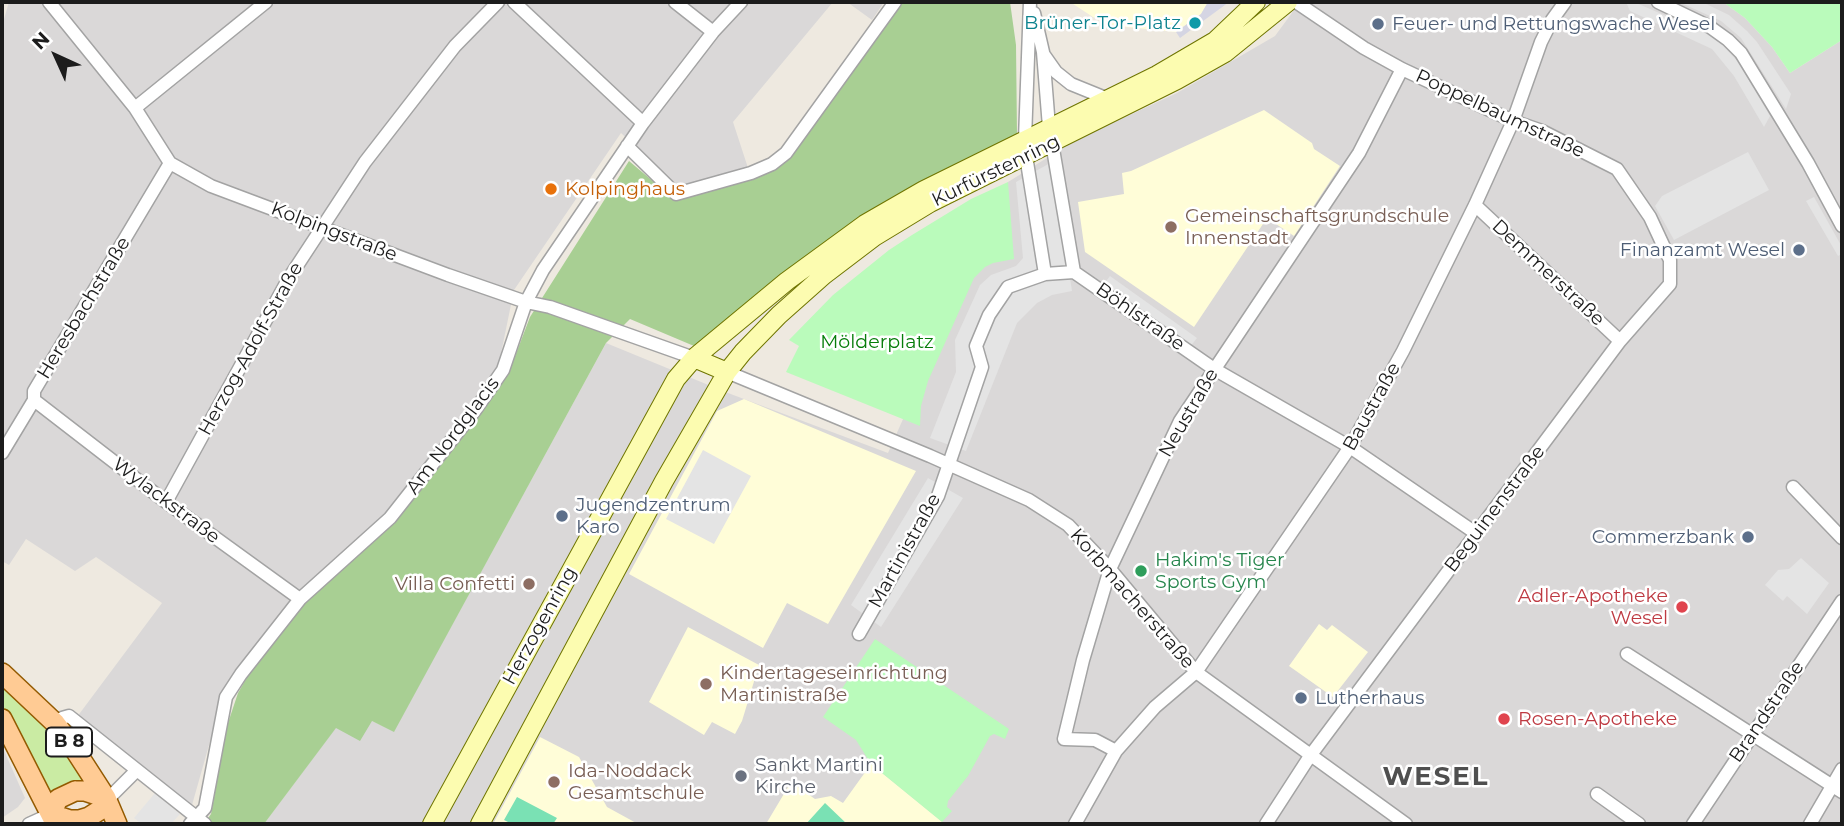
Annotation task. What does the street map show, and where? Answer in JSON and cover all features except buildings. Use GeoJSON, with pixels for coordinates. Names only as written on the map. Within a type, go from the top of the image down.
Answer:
{"type":"FeatureCollection","features":[{"type":"Feature","properties":{"kind":"main road","name":"Kurfürstenring"},"geometry":{"type":"LineString","coordinates":[[1051,135],[1108,99],[1157,75],[1215,41],[1256,2]]}},
{"type":"Feature","properties":{"kind":"main road","name":"Kurfürstenring"},"geometry":{"type":"LineString","coordinates":[[727,372],[779,315],[824,275],[874,237],[1026,148],[1177,80],[1225,53],[1288,2]]}},
{"type":"Feature","properties":{"kind":"main road","name":"Kurfürstenring"},"geometry":{"type":"LineString","coordinates":[[694,358],[787,281],[865,224],[925,190],[1026,148]]}},
{"type":"Feature","properties":{"kind":"main road"},"geometry":{"type":"LineString","coordinates":[[480,824],[664,481],[727,372],[694,358]]}},
{"type":"Feature","properties":{"kind":"main road","name":"Herzogenring"},"geometry":{"type":"LineString","coordinates":[[432,824],[676,379],[694,358]]}},
{"type":"Feature","properties":{"kind":"main road","name":"B 8"},"geometry":{"type":"LineString","coordinates":[[2,673],[54,723],[75,750],[106,798],[117,824]]}},
{"type":"Feature","properties":{"kind":"main road","name":"B 8"},"geometry":{"type":"LineString","coordinates":[[2,719],[54,819]]}},
{"type":"Feature","properties":{"kind":"main road"},"geometry":{"type":"LineString","coordinates":[[75,791],[85,791],[106,798],[100,810],[89,817],[54,819],[58,799],[75,791]]}},
{"type":"Feature","properties":{"kind":"street","name":"Kolpingstraße"},"geometry":{"type":"LineString","coordinates":[[49,2],[135,108],[170,163],[211,187],[448,275],[526,302],[550,307],[694,358]]}},
{"type":"Feature","properties":{"kind":"street"},"geometry":{"type":"LineString","coordinates":[[135,108],[266,2]]}},
{"type":"Feature","properties":{"kind":"street","name":"Herzog-Adolf-Straße"},"geometry":{"type":"LineString","coordinates":[[166,502],[278,298],[365,162],[455,46],[498,2]]}},
{"type":"Feature","properties":{"kind":"street"},"geometry":{"type":"LineString","coordinates":[[514,2],[643,123]]}},
{"type":"Feature","properties":{"kind":"street"},"geometry":{"type":"LineString","coordinates":[[674,2],[713,32]]}},
{"type":"Feature","properties":{"kind":"street","name":"Am Nordglacis"},"geometry":{"type":"LineString","coordinates":[[197,822],[205,808],[226,697],[241,674],[300,599],[390,517],[476,409],[503,370],[526,302],[542,270],[643,123],[713,32],[741,2]]}},
{"type":"Feature","properties":{"kind":"street"},"geometry":{"type":"LineString","coordinates":[[627,146],[676,194],[729,180],[772,164],[793,144],[895,2]]}},
{"type":"Feature","properties":{"kind":"street"},"geometry":{"type":"LineString","coordinates":[[948,466],[982,367],[976,346],[989,315],[1008,287],[1045,274],[1074,272],[1051,135],[1043,52],[1031,2]]}},
{"type":"Feature","properties":{"kind":"street"},"geometry":{"type":"LineString","coordinates":[[1031,2],[1026,148],[1045,274]]}},
{"type":"Feature","properties":{"kind":"street","name":"Poppelbaumstraße"},"geometry":{"type":"LineString","coordinates":[[1296,2],[1364,48],[1402,69],[1513,121],[1542,131],[1617,169],[1650,217],[1670,260]]}},
{"type":"Feature","properties":{"kind":"street","name":"Baustraße"},"geometry":{"type":"LineString","coordinates":[[1075,824],[1116,751],[1154,708],[1196,672],[1350,447],[1403,351],[1475,205],[1513,121],[1541,42],[1565,2]]}},
{"type":"Feature","properties":{"kind":"street"},"geometry":{"type":"LineString","coordinates":[[1658,2],[1710,27],[1735,47],[1757,78],[1842,226]]}},
{"type":"Feature","properties":{"kind":"street"},"geometry":{"type":"LineString","coordinates":[[1043,52],[1056,72],[1071,84],[1108,99]]}},
{"type":"Feature","properties":{"kind":"street","name":"Neustraße"},"geometry":{"type":"LineString","coordinates":[[1116,751],[1095,740],[1064,739],[1083,660],[1110,569],[1180,421],[1359,153],[1402,69]]}},
{"type":"Feature","properties":{"kind":"street","name":"Heresbachstraße"},"geometry":{"type":"LineString","coordinates":[[2,453],[34,400],[34,391],[170,163]]}},
{"type":"Feature","properties":{"kind":"street","name":"Demmerstraße"},"geometry":{"type":"LineString","coordinates":[[1475,205],[1620,341]]}},
{"type":"Feature","properties":{"kind":"street","name":"Beguinenstraße"},"geometry":{"type":"LineString","coordinates":[[1266,824],[1310,756],[1620,341],[1670,284],[1670,260]]}},
{"type":"Feature","properties":{"kind":"street","name":"Böhlstraße"},"geometry":{"type":"LineString","coordinates":[[1074,272],[1214,369],[1350,447],[1477,534]]}},
{"type":"Feature","properties":{"kind":"street","name":"Korbmacherstraße"},"geometry":{"type":"LineString","coordinates":[[727,372],[1030,500],[1068,525],[1110,569],[1196,672],[1406,824]]}},
{"type":"Feature","properties":{"kind":"street","name":"Wylackstraße"},"geometry":{"type":"LineString","coordinates":[[34,400],[166,502],[300,599]]}},
{"type":"Feature","properties":{"kind":"street","name":"Martinistraße"},"geometry":{"type":"LineString","coordinates":[[859,634],[938,496],[948,466]]}},
{"type":"Feature","properties":{"kind":"street"},"geometry":{"type":"LineString","coordinates":[[1793,487],[1842,538]]}},
{"type":"Feature","properties":{"kind":"street","name":"Brandstraße"},"geometry":{"type":"LineString","coordinates":[[1693,824],[1842,600]]}},
{"type":"Feature","properties":{"kind":"street"},"geometry":{"type":"LineString","coordinates":[[1627,654],[1836,790]]}},
{"type":"Feature","properties":{"kind":"street"},"geometry":{"type":"LineString","coordinates":[[62,718],[69,716],[197,822]]}},
{"type":"Feature","properties":{"kind":"street"},"geometry":{"type":"LineString","coordinates":[[1810,824],[1836,790],[1842,769]]}},
{"type":"Feature","properties":{"kind":"street"},"geometry":{"type":"LineString","coordinates":[[106,798],[136,771]]}},
{"type":"Feature","properties":{"kind":"street"},"geometry":{"type":"LineString","coordinates":[[1597,794],[1639,824]]}},
{"type":"Feature","properties":{"kind":"street"},"geometry":{"type":"LineString","coordinates":[[29,824],[54,819]]}},
{"type":"Feature","properties":{"kind":"shaded area"},"geometry":{"type":"Polygon","coordinates":[[[9,2],[833,2],[733,122],[749,171],[681,189],[621,133],[514,290],[498,368],[474,406],[386,514],[302,591],[226,685],[192,805],[77,717],[162,603],[96,557],[75,571],[26,539],[9,565],[2,561],[2,26],[9,2]]]}},
{"type":"Feature","properties":{"kind":"shaded area"},"geometry":{"type":"Polygon","coordinates":[[[847,2],[884,2],[872,20],[847,2]]]}},
{"type":"Feature","properties":{"kind":"shaded area"},"geometry":{"type":"Polygon","coordinates":[[[1070,2],[1208,2],[1201,14],[1176,32],[1116,26],[1093,17],[1070,2]]]}},
{"type":"Feature","properties":{"kind":"shaded area","name":"Brüner-Tor-Platz"},"geometry":{"type":"Polygon","coordinates":[[[1208,2],[1229,2],[1180,38],[1176,32],[1201,14],[1208,2]]]}},
{"type":"Feature","properties":{"kind":"shaded area"},"geometry":{"type":"Polygon","coordinates":[[[1300,2],[1723,2],[1745,18],[1772,47],[1790,73],[1842,40],[1842,824],[264,824],[336,727],[372,721],[394,731],[606,343],[728,393],[888,453],[1008,182],[1076,140],[1177,93],[1275,36],[1300,2]]]}},
{"type":"Feature","properties":{"kind":"shaded area"},"geometry":{"type":"Polygon","coordinates":[[[1626,2],[1634,2],[1708,34],[1722,44],[1739,63],[1770,116],[1764,127],[1734,76],[1712,49],[1630,11],[1626,2]]]}},
{"type":"Feature","properties":{"kind":"shaded area"},"geometry":{"type":"Polygon","coordinates":[[[1679,2],[1702,2],[1729,15],[1747,31],[1791,94],[1786,109],[1741,38],[1721,21],[1679,2]]]}},
{"type":"Feature","properties":{"kind":"shaded area","name":"Gemeinschaftsgrundschule Innenstadt"},"geometry":{"type":"Polygon","coordinates":[[[1264,110],[1340,166],[1294,236],[1267,218],[1194,327],[1085,252],[1078,202],[1124,194],[1122,173],[1264,110]]]}},
{"type":"Feature","properties":{"kind":"shaded area"},"geometry":{"type":"Polygon","coordinates":[[[1748,152],[1769,190],[1674,240],[1655,206],[1662,196],[1748,152]]]}},
{"type":"Feature","properties":{"kind":"shaded area"},"geometry":{"type":"Polygon","coordinates":[[[1052,162],[1072,291],[1052,295],[1037,303],[1017,323],[966,451],[930,438],[956,372],[955,340],[980,285],[991,275],[1016,266],[1023,258],[1016,182],[1052,162]]]}},
{"type":"Feature","properties":{"kind":"shaded area"},"geometry":{"type":"Polygon","coordinates":[[[1814,197],[1842,247],[1842,254],[1838,256],[1806,201],[1814,197]]]}},
{"type":"Feature","properties":{"kind":"shaded area"},"geometry":{"type":"Polygon","coordinates":[[[1110,276],[1197,338],[1190,347],[1103,285],[1110,276]]]}},
{"type":"Feature","properties":{"kind":"shaded area"},"geometry":{"type":"Polygon","coordinates":[[[744,399],[916,471],[828,624],[787,603],[763,648],[629,574],[717,411],[744,399]]]}},
{"type":"Feature","properties":{"kind":"shaded area"},"geometry":{"type":"Polygon","coordinates":[[[703,450],[751,476],[714,544],[666,519],[703,450]]]}},
{"type":"Feature","properties":{"kind":"shaded area"},"geometry":{"type":"Polygon","coordinates":[[[928,478],[963,498],[881,627],[851,605],[928,478]]]}},
{"type":"Feature","properties":{"kind":"shaded area"},"geometry":{"type":"Polygon","coordinates":[[[1801,558],[1829,583],[1807,614],[1787,596],[1783,601],[1765,585],[1778,570],[1789,569],[1801,558]]]}},
{"type":"Feature","properties":{"kind":"shaded area"},"geometry":{"type":"Polygon","coordinates":[[[1319,624],[1327,630],[1332,625],[1368,652],[1333,697],[1289,666],[1319,624]]]}},
{"type":"Feature","properties":{"kind":"shaded area","name":"Kindertageseinrichtung Martinistraße"},"geometry":{"type":"Polygon","coordinates":[[[688,627],[759,665],[742,721],[735,734],[712,722],[704,735],[649,702],[688,627]]]}},
{"type":"Feature","properties":{"kind":"shaded area","name":"Ida-Noddack Gesamtschule"},"geometry":{"type":"Polygon","coordinates":[[[540,737],[579,757],[607,807],[638,824],[493,824],[540,737]]]}},
{"type":"Feature","properties":{"kind":"shaded area"},"geometry":{"type":"Polygon","coordinates":[[[2,746],[25,798],[18,807],[2,818],[2,746]]]}},
{"type":"Feature","properties":{"kind":"shaded area"},"geometry":{"type":"Polygon","coordinates":[[[871,764],[945,824],[766,824],[791,782],[815,799],[831,796],[843,803],[871,764]]]}},
{"type":"Feature","properties":{"kind":"shaded area"},"geometry":{"type":"Polygon","coordinates":[[[155,793],[180,814],[171,824],[142,824],[134,818],[155,793]]]}},
{"type":"Feature","properties":{"kind":"green space"},"geometry":{"type":"Polygon","coordinates":[[[899,2],[1010,2],[1016,45],[1017,134],[856,221],[694,346],[630,319],[606,343],[394,732],[372,721],[360,741],[336,728],[264,824],[204,824],[211,814],[227,726],[238,693],[254,665],[305,602],[395,522],[489,402],[509,372],[530,317],[629,161],[674,199],[775,166],[899,2]]]}},
{"type":"Feature","properties":{"kind":"green space"},"geometry":{"type":"Polygon","coordinates":[[[1723,2],[1842,2],[1842,40],[1790,73],[1772,47],[1745,18],[1723,2]]]}},
{"type":"Feature","properties":{"kind":"green space","name":"Mölderplatz"},"geometry":{"type":"Polygon","coordinates":[[[1008,182],[1014,259],[993,263],[974,278],[928,381],[921,406],[920,426],[786,372],[799,346],[789,340],[833,295],[912,235],[971,199],[1008,182]]]}},
{"type":"Feature","properties":{"kind":"green space"},"geometry":{"type":"Polygon","coordinates":[[[875,639],[1009,729],[1005,739],[994,734],[990,736],[968,776],[948,801],[947,807],[952,811],[942,822],[871,764],[856,740],[823,717],[875,639]]]}},
{"type":"Feature","properties":{"kind":"green space"},"geometry":{"type":"Polygon","coordinates":[[[2,683],[49,728],[88,781],[61,788],[48,795],[2,706],[2,683]]]}},
{"type":"Feature","properties":{"kind":"green space"},"geometry":{"type":"Polygon","coordinates":[[[517,797],[557,818],[553,824],[512,824],[504,820],[517,797]]]}},
{"type":"Feature","properties":{"kind":"green space"},"geometry":{"type":"Polygon","coordinates":[[[825,803],[847,824],[806,824],[825,803]]]}},
{"type":"Feature","properties":{"kind":"place","name":"Brüner-Tor-Platz"},"geometry":{"type":"Point","coordinates":[1195,23]}},
{"type":"Feature","properties":{"kind":"place","name":"Feuer- und Rettungswache Wesel"},"geometry":{"type":"Point","coordinates":[1378,24]}},
{"type":"Feature","properties":{"kind":"place","name":"Kolpinghaus"},"geometry":{"type":"Point","coordinates":[551,189]}},
{"type":"Feature","properties":{"kind":"place","name":"Gemeinschaftsgrundschule Innenstadt"},"geometry":{"type":"Point","coordinates":[1171,227]}},
{"type":"Feature","properties":{"kind":"place","name":"Finanzamt Wesel"},"geometry":{"type":"Point","coordinates":[1799,250]}},
{"type":"Feature","properties":{"kind":"place","name":"Jugendzentrum Karo"},"geometry":{"type":"Point","coordinates":[562,516]}},
{"type":"Feature","properties":{"kind":"place","name":"Commerzbank"},"geometry":{"type":"Point","coordinates":[1748,537]}},
{"type":"Feature","properties":{"kind":"place","name":"Hakim's Tiger Sports Gym"},"geometry":{"type":"Point","coordinates":[1141,571]}},
{"type":"Feature","properties":{"kind":"place","name":"Villa Confetti"},"geometry":{"type":"Point","coordinates":[529,584]}},
{"type":"Feature","properties":{"kind":"place","name":"Adler-Apotheke Wesel"},"geometry":{"type":"Point","coordinates":[1682,607]}},
{"type":"Feature","properties":{"kind":"place","name":"Kindertageseinrichtung Martinistraße"},"geometry":{"type":"Point","coordinates":[706,684]}},
{"type":"Feature","properties":{"kind":"place","name":"Lutherhaus"},"geometry":{"type":"Point","coordinates":[1301,698]}},
{"type":"Feature","properties":{"kind":"place","name":"Rosen-Apotheke"},"geometry":{"type":"Point","coordinates":[1504,719]}},
{"type":"Feature","properties":{"kind":"place","name":"Sankt Martini Kirche"},"geometry":{"type":"Point","coordinates":[741,776]}},
{"type":"Feature","properties":{"kind":"place","name":"Ida-Noddack Gesamtschule"},"geometry":{"type":"Point","coordinates":[554,782]}},
{"type":"Feature","properties":{"kind":"district","name":"WESEL"},"geometry":{"type":"Point","coordinates":[1436,777]}}]}
